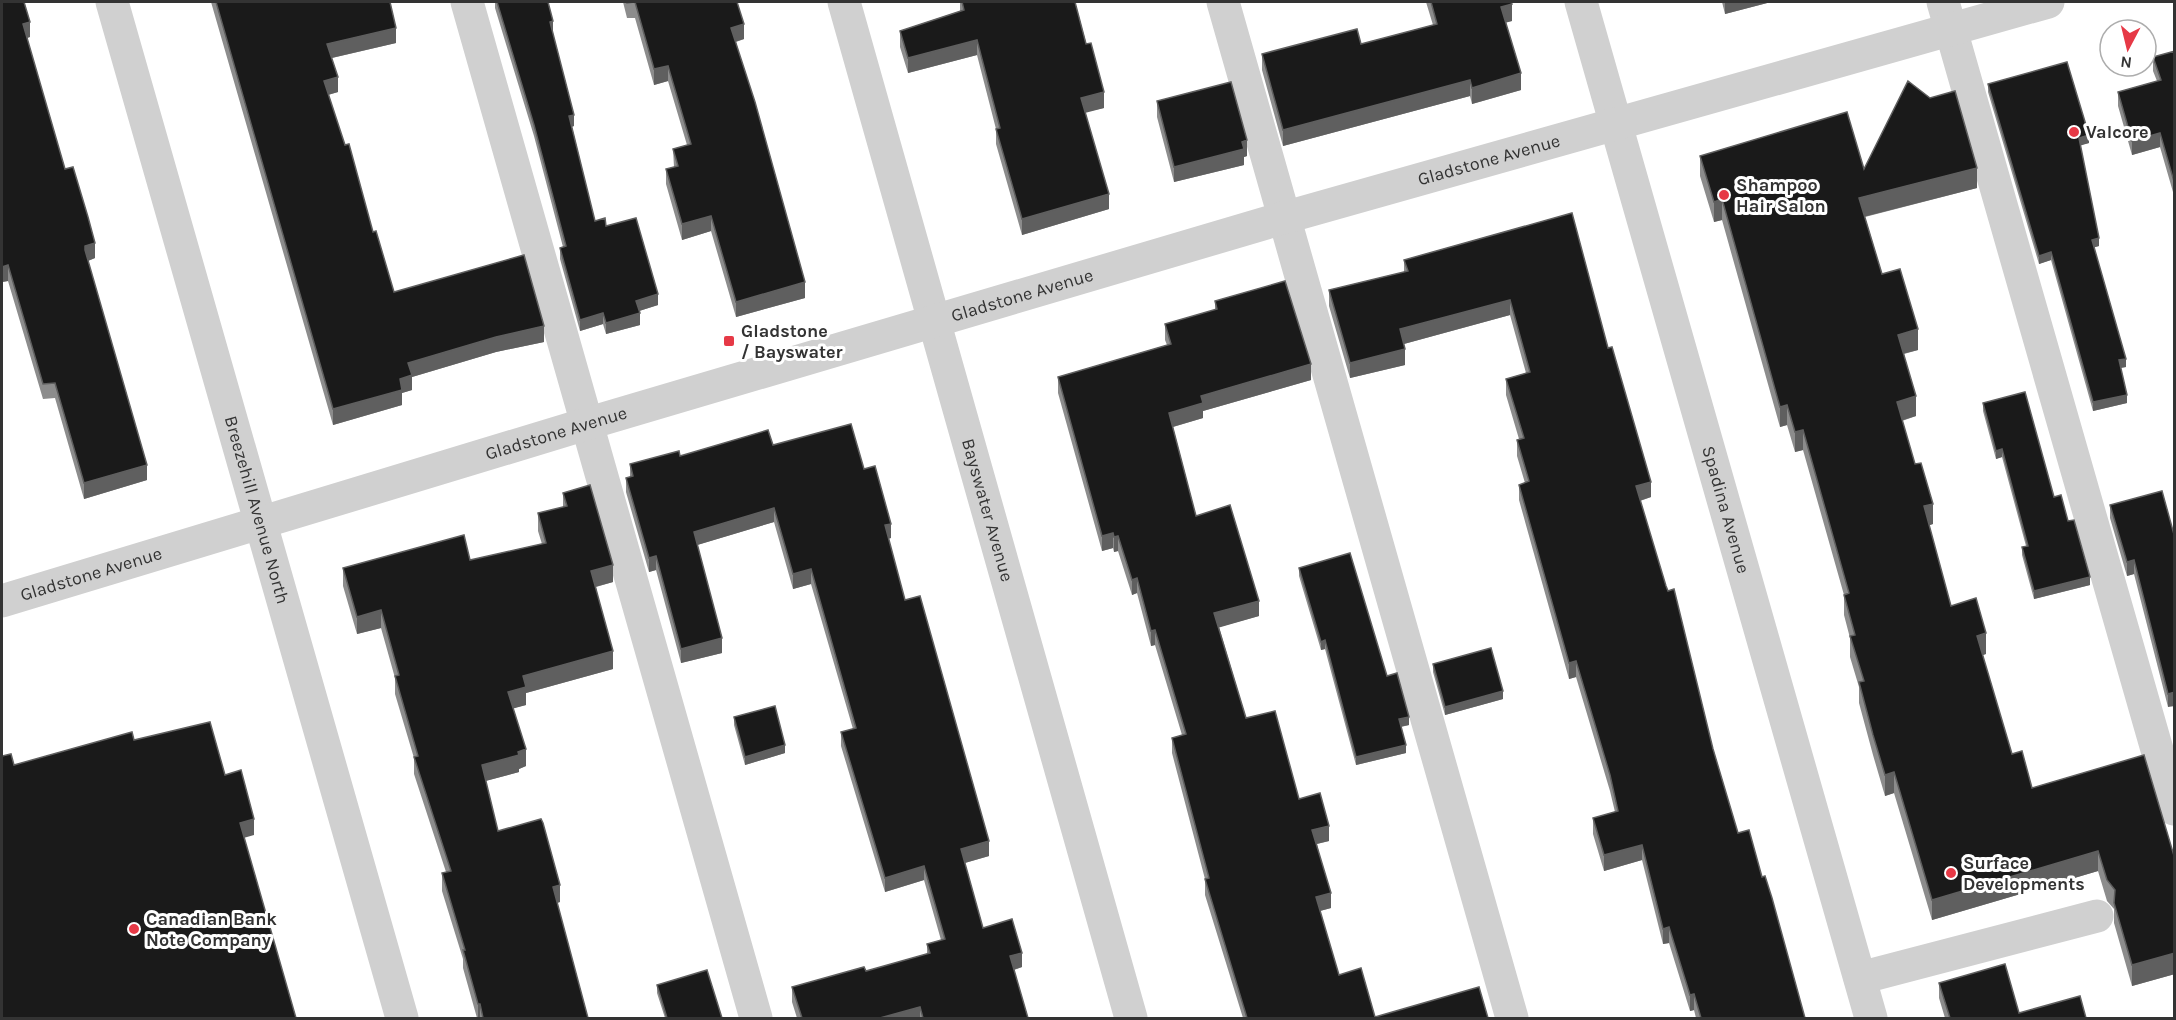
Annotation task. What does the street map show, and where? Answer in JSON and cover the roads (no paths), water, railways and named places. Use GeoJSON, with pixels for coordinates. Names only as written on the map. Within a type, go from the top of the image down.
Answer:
{"type":"FeatureCollection","features":[{"type":"Feature","properties":{"kind":"street","name":"Breezehill Avenue North"},"geometry":{"type":"LineString","coordinates":[[112,2],[402,1018]]}},
{"type":"Feature","properties":{"kind":"street"},"geometry":{"type":"LineString","coordinates":[[467,2],[756,1018]]}},
{"type":"Feature","properties":{"kind":"street","name":"Bayswater Avenue"},"geometry":{"type":"LineString","coordinates":[[844,2],[1131,1018]]}},
{"type":"Feature","properties":{"kind":"street"},"geometry":{"type":"LineString","coordinates":[[1223,2],[1512,1018]]}},
{"type":"Feature","properties":{"kind":"street","name":"Spadina Avenue"},"geometry":{"type":"LineString","coordinates":[[1581,2],[1871,1018]]}},
{"type":"Feature","properties":{"kind":"street","name":"Gladstone Avenue"},"geometry":{"type":"LineString","coordinates":[[2,601],[586,424],[1283,218],[1616,125],[1947,16],[2048,2]]}},
{"type":"Feature","properties":{"kind":"street"},"geometry":{"type":"LineString","coordinates":[[1947,16],[2175,809]]}},
{"type":"Feature","properties":{"kind":"street"},"geometry":{"type":"LineString","coordinates":[[1860,978],[2097,916]]}},
{"type":"Feature","properties":{"kind":"place","name":"Valcore"},"geometry":{"type":"Point","coordinates":[2074,132]}},
{"type":"Feature","properties":{"kind":"place","name":"Shampoo Hair Salon"},"geometry":{"type":"Point","coordinates":[1724,195]}},
{"type":"Feature","properties":{"kind":"place","name":"Gladstone / Bayswater"},"geometry":{"type":"Point","coordinates":[729,341]}},
{"type":"Feature","properties":{"kind":"place","name":"Surface Developments"},"geometry":{"type":"Point","coordinates":[1951,873]}},
{"type":"Feature","properties":{"kind":"place","name":"Canadian Bank Note Company"},"geometry":{"type":"Point","coordinates":[134,929]}}]}
